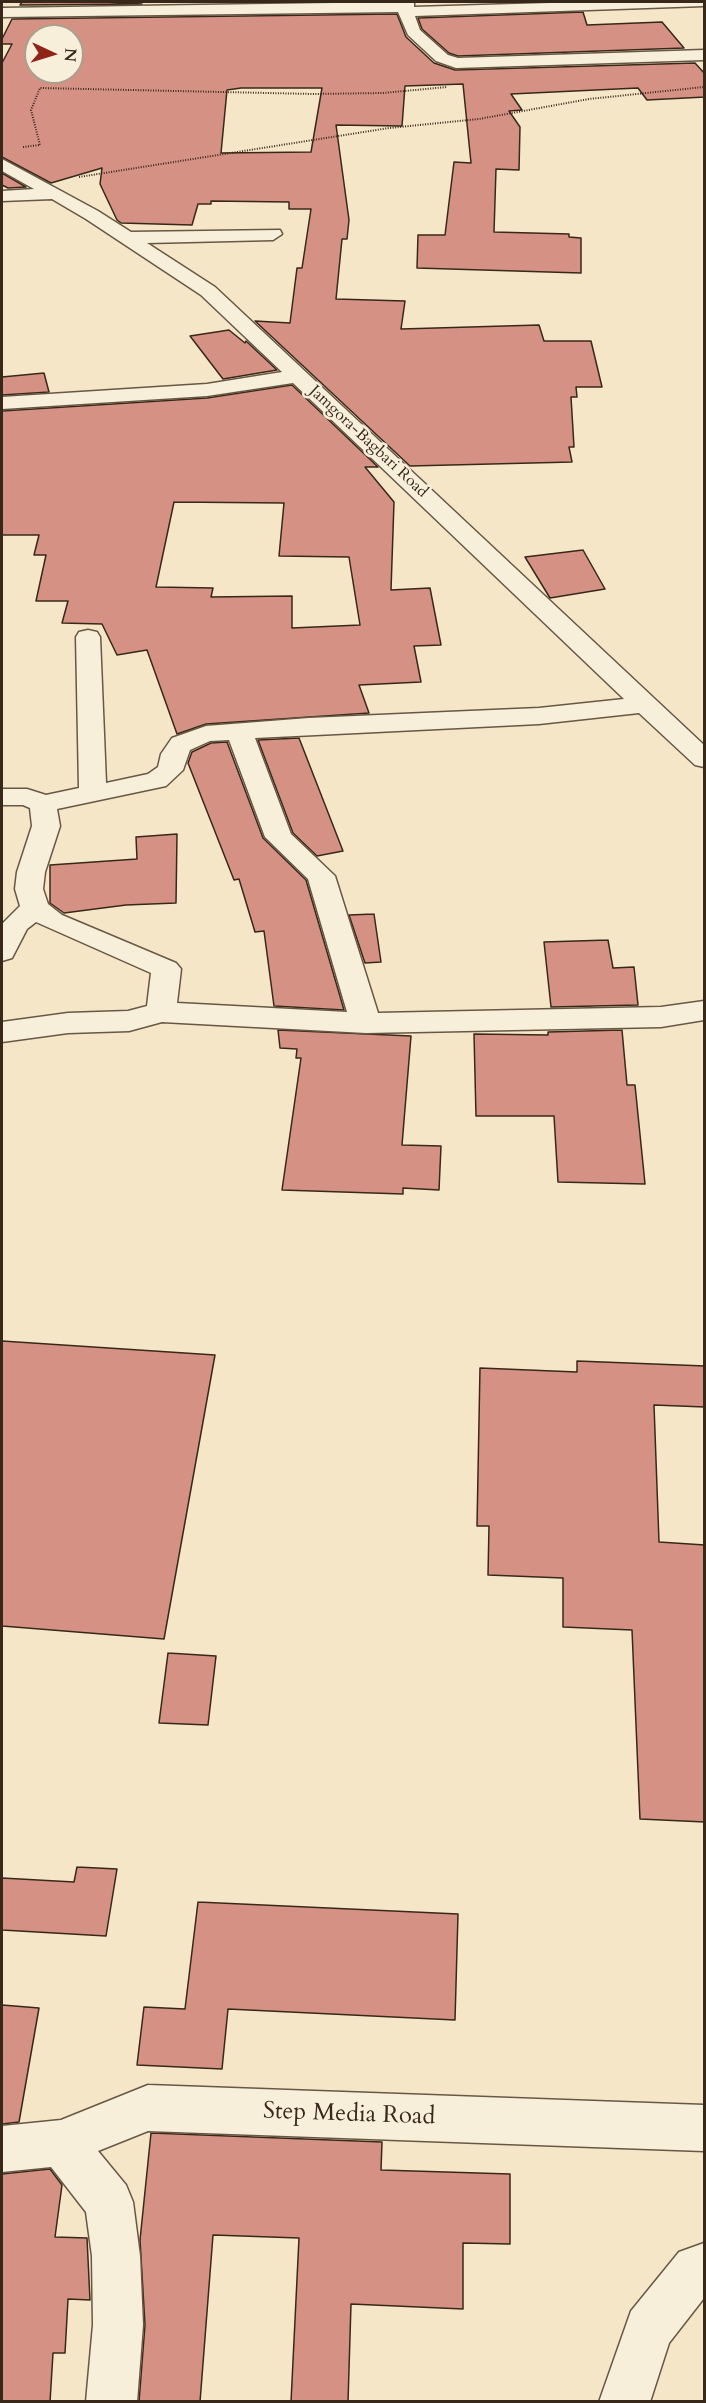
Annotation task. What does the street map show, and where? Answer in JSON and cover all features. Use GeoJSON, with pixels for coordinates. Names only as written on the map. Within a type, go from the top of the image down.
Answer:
{"type":"FeatureCollection","features":[{"type":"Feature","properties":{"kind":"street"},"geometry":{"type":"LineString","coordinates":[[2,13],[61,7],[406,7],[511,10],[654,2],[705,2]]}},
{"type":"Feature","properties":{"kind":"street"},"geometry":{"type":"LineString","coordinates":[[406,7],[413,32],[442,58],[456,63],[705,55]]}},
{"type":"Feature","properties":{"kind":"street","name":"Jamgora-Bagbari Road"},"geometry":{"type":"LineString","coordinates":[[2,164],[129,238],[208,291],[645,705],[705,759]]}},
{"type":"Feature","properties":{"kind":"street"},"geometry":{"type":"LineString","coordinates":[[2,196],[46,189]]}},
{"type":"Feature","properties":{"kind":"street"},"geometry":{"type":"LineString","coordinates":[[129,238],[273,234]]}},
{"type":"Feature","properties":{"kind":"street"},"geometry":{"type":"LineString","coordinates":[[2,403],[207,390],[298,376]]}},
{"type":"Feature","properties":{"kind":"street"},"geometry":{"type":"LineString","coordinates":[[88,637],[93,794]]}},
{"type":"Feature","properties":{"kind":"street"},"geometry":{"type":"LineString","coordinates":[[2,797],[27,797],[43,804],[157,780],[170,771],[174,754],[181,744],[206,734],[239,730],[539,716],[645,705]]}},
{"type":"Feature","properties":{"kind":"street"},"geometry":{"type":"LineString","coordinates":[[239,730],[279,837],[321,876],[366,1023]]}},
{"type":"Feature","properties":{"kind":"street"},"geometry":{"type":"LineString","coordinates":[[43,804],[46,826],[31,872],[29,889],[35,908],[52,921],[166,969],[161,1012]]}},
{"type":"Feature","properties":{"kind":"street"},"geometry":{"type":"LineString","coordinates":[[2,952],[15,925],[35,908]]}},
{"type":"Feature","properties":{"kind":"street"},"geometry":{"type":"LineString","coordinates":[[2,1032],[68,1023],[129,1021],[161,1012],[366,1023],[661,1017],[705,1011]]}},
{"type":"Feature","properties":{"kind":"street","name":"Step Media Road"},"geometry":{"type":"LineString","coordinates":[[2,2150],[61,2143],[148,2108],[705,2128]]}},
{"type":"Feature","properties":{"kind":"street"},"geometry":{"type":"LineString","coordinates":[[61,2143],[109,2202],[116,2256],[118,2325],[111,2402]]}},
{"type":"Feature","properties":{"kind":"street"},"geometry":{"type":"LineString","coordinates":[[624,2402],[648,2330],[696,2269],[705,2268]]}},
{"type":"Feature","properties":{"kind":"path"},"geometry":{"type":"LineString","coordinates":[[21,147],[40,145],[31,110],[40,88],[383,93],[442,89],[484,73],[478,64]]}},
{"type":"Feature","properties":{"kind":"path"},"geometry":{"type":"LineString","coordinates":[[46,189],[389,128],[479,119],[589,99],[705,87]]}},
{"type":"Feature","properties":{"kind":"building"},"geometry":{"type":"Polygon","coordinates":[[[22,2],[105,2],[142,4],[20,5],[22,2]]]}},
{"type":"Feature","properties":{"kind":"building"},"geometry":{"type":"Polygon","coordinates":[[[583,12],[587,25],[662,22],[684,48],[458,56],[449,53],[422,29],[418,18],[583,12]]]}},
{"type":"Feature","properties":{"kind":"building"},"geometry":{"type":"Polygon","coordinates":[[[397,14],[406,37],[434,63],[455,70],[695,63],[705,74],[705,97],[647,100],[638,88],[511,94],[522,110],[509,111],[520,127],[519,170],[496,169],[494,232],[569,234],[569,237],[581,238],[581,273],[417,268],[418,235],[445,235],[454,162],[471,163],[463,84],[405,86],[402,126],[336,125],[349,220],[347,239],[342,239],[336,299],[405,301],[401,329],[539,325],[544,341],[591,341],[602,387],[576,387],[577,397],[571,397],[574,447],[569,447],[572,462],[410,466],[255,321],[290,323],[297,268],[302,268],[311,209],[289,209],[289,202],[211,201],[211,204],[198,204],[192,225],[121,223],[117,220],[100,184],[102,168],[51,183],[2,157],[2,63],[12,44],[2,44],[2,39],[12,19],[397,14]],[[322,88],[227,90],[221,153],[311,152],[322,88]]]}},
{"type":"Feature","properties":{"kind":"building"},"geometry":{"type":"Polygon","coordinates":[[[2,173],[26,187],[8,188],[2,185],[2,173]]]}},
{"type":"Feature","properties":{"kind":"building"},"geometry":{"type":"Polygon","coordinates":[[[229,330],[245,343],[246,341],[277,370],[223,379],[190,336],[229,330]]]}},
{"type":"Feature","properties":{"kind":"building"},"geometry":{"type":"Polygon","coordinates":[[[44,373],[49,392],[2,395],[2,377],[44,373]]]}},
{"type":"Feature","properties":{"kind":"building"},"geometry":{"type":"Polygon","coordinates":[[[292,385],[378,467],[365,467],[394,502],[391,590],[430,588],[441,645],[414,646],[421,682],[359,685],[369,713],[206,724],[177,734],[147,650],[117,655],[102,624],[62,623],[68,601],[36,601],[46,555],[34,555],[39,535],[2,535],[2,411],[207,398],[292,385]],[[174,502],[156,587],[213,588],[211,597],[292,596],[292,628],[360,625],[349,557],[279,556],[284,503],[174,502]]]}},
{"type":"Feature","properties":{"kind":"building"},"geometry":{"type":"Polygon","coordinates":[[[583,550],[605,589],[550,598],[525,557],[583,550]]]}},
{"type":"Feature","properties":{"kind":"building"},"geometry":{"type":"Polygon","coordinates":[[[299,738],[343,851],[317,856],[293,833],[258,740],[299,738]]]}},
{"type":"Feature","properties":{"kind":"building"},"geometry":{"type":"Polygon","coordinates":[[[227,742],[263,838],[306,880],[344,1010],[274,1006],[264,931],[255,932],[239,879],[234,880],[188,763],[192,752],[211,743],[227,742]]]}},
{"type":"Feature","properties":{"kind":"building"},"geometry":{"type":"Polygon","coordinates":[[[177,834],[176,903],[126,905],[64,913],[50,903],[50,865],[137,859],[136,837],[177,834]]]}},
{"type":"Feature","properties":{"kind":"building"},"geometry":{"type":"Polygon","coordinates":[[[374,914],[381,962],[365,963],[349,915],[374,914]]]}},
{"type":"Feature","properties":{"kind":"building"},"geometry":{"type":"Polygon","coordinates":[[[608,940],[613,968],[634,967],[638,1005],[551,1007],[544,942],[608,940]]]}},
{"type":"Feature","properties":{"kind":"building"},"geometry":{"type":"Polygon","coordinates":[[[278,1030],[411,1036],[402,1145],[441,1146],[439,1190],[403,1188],[403,1194],[282,1190],[301,1058],[296,1058],[297,1049],[280,1048],[278,1030]]]}},
{"type":"Feature","properties":{"kind":"building"},"geometry":{"type":"Polygon","coordinates":[[[622,1030],[627,1085],[635,1085],[645,1184],[558,1182],[554,1116],[476,1116],[474,1034],[548,1035],[548,1032],[622,1030]]]}},
{"type":"Feature","properties":{"kind":"building"},"geometry":{"type":"Polygon","coordinates":[[[2,1341],[215,1355],[164,1639],[2,1626],[2,1341]]]}},
{"type":"Feature","properties":{"kind":"building"},"geometry":{"type":"Polygon","coordinates":[[[577,1361],[705,1366],[705,1407],[654,1405],[659,1542],[705,1545],[705,1822],[640,1819],[632,1630],[563,1627],[563,1578],[488,1575],[489,1526],[477,1526],[480,1368],[577,1372],[577,1361]]]}},
{"type":"Feature","properties":{"kind":"building"},"geometry":{"type":"Polygon","coordinates":[[[168,1653],[216,1656],[208,1725],[159,1723],[168,1653]]]}},
{"type":"Feature","properties":{"kind":"building"},"geometry":{"type":"Polygon","coordinates":[[[77,1867],[117,1869],[106,1936],[2,1930],[2,1878],[74,1882],[77,1867]]]}},
{"type":"Feature","properties":{"kind":"building"},"geometry":{"type":"Polygon","coordinates":[[[198,1902],[458,1914],[455,2020],[228,2009],[222,2069],[137,2065],[144,2007],[185,2009],[198,1902]]]}},
{"type":"Feature","properties":{"kind":"building"},"geometry":{"type":"Polygon","coordinates":[[[2,2005],[39,2008],[19,2122],[2,2124],[2,2005]]]}},
{"type":"Feature","properties":{"kind":"building"},"geometry":{"type":"Polygon","coordinates":[[[151,2133],[382,2142],[381,2170],[510,2174],[510,2244],[463,2243],[463,2309],[351,2304],[348,2402],[291,2402],[299,2238],[213,2235],[200,2402],[139,2402],[145,2325],[140,2240],[151,2133]]]}},
{"type":"Feature","properties":{"kind":"building"},"geometry":{"type":"Polygon","coordinates":[[[50,2169],[62,2185],[55,2237],[87,2238],[90,2300],[68,2299],[65,2353],[53,2353],[50,2402],[2,2402],[2,2174],[50,2169]]]}}]}
